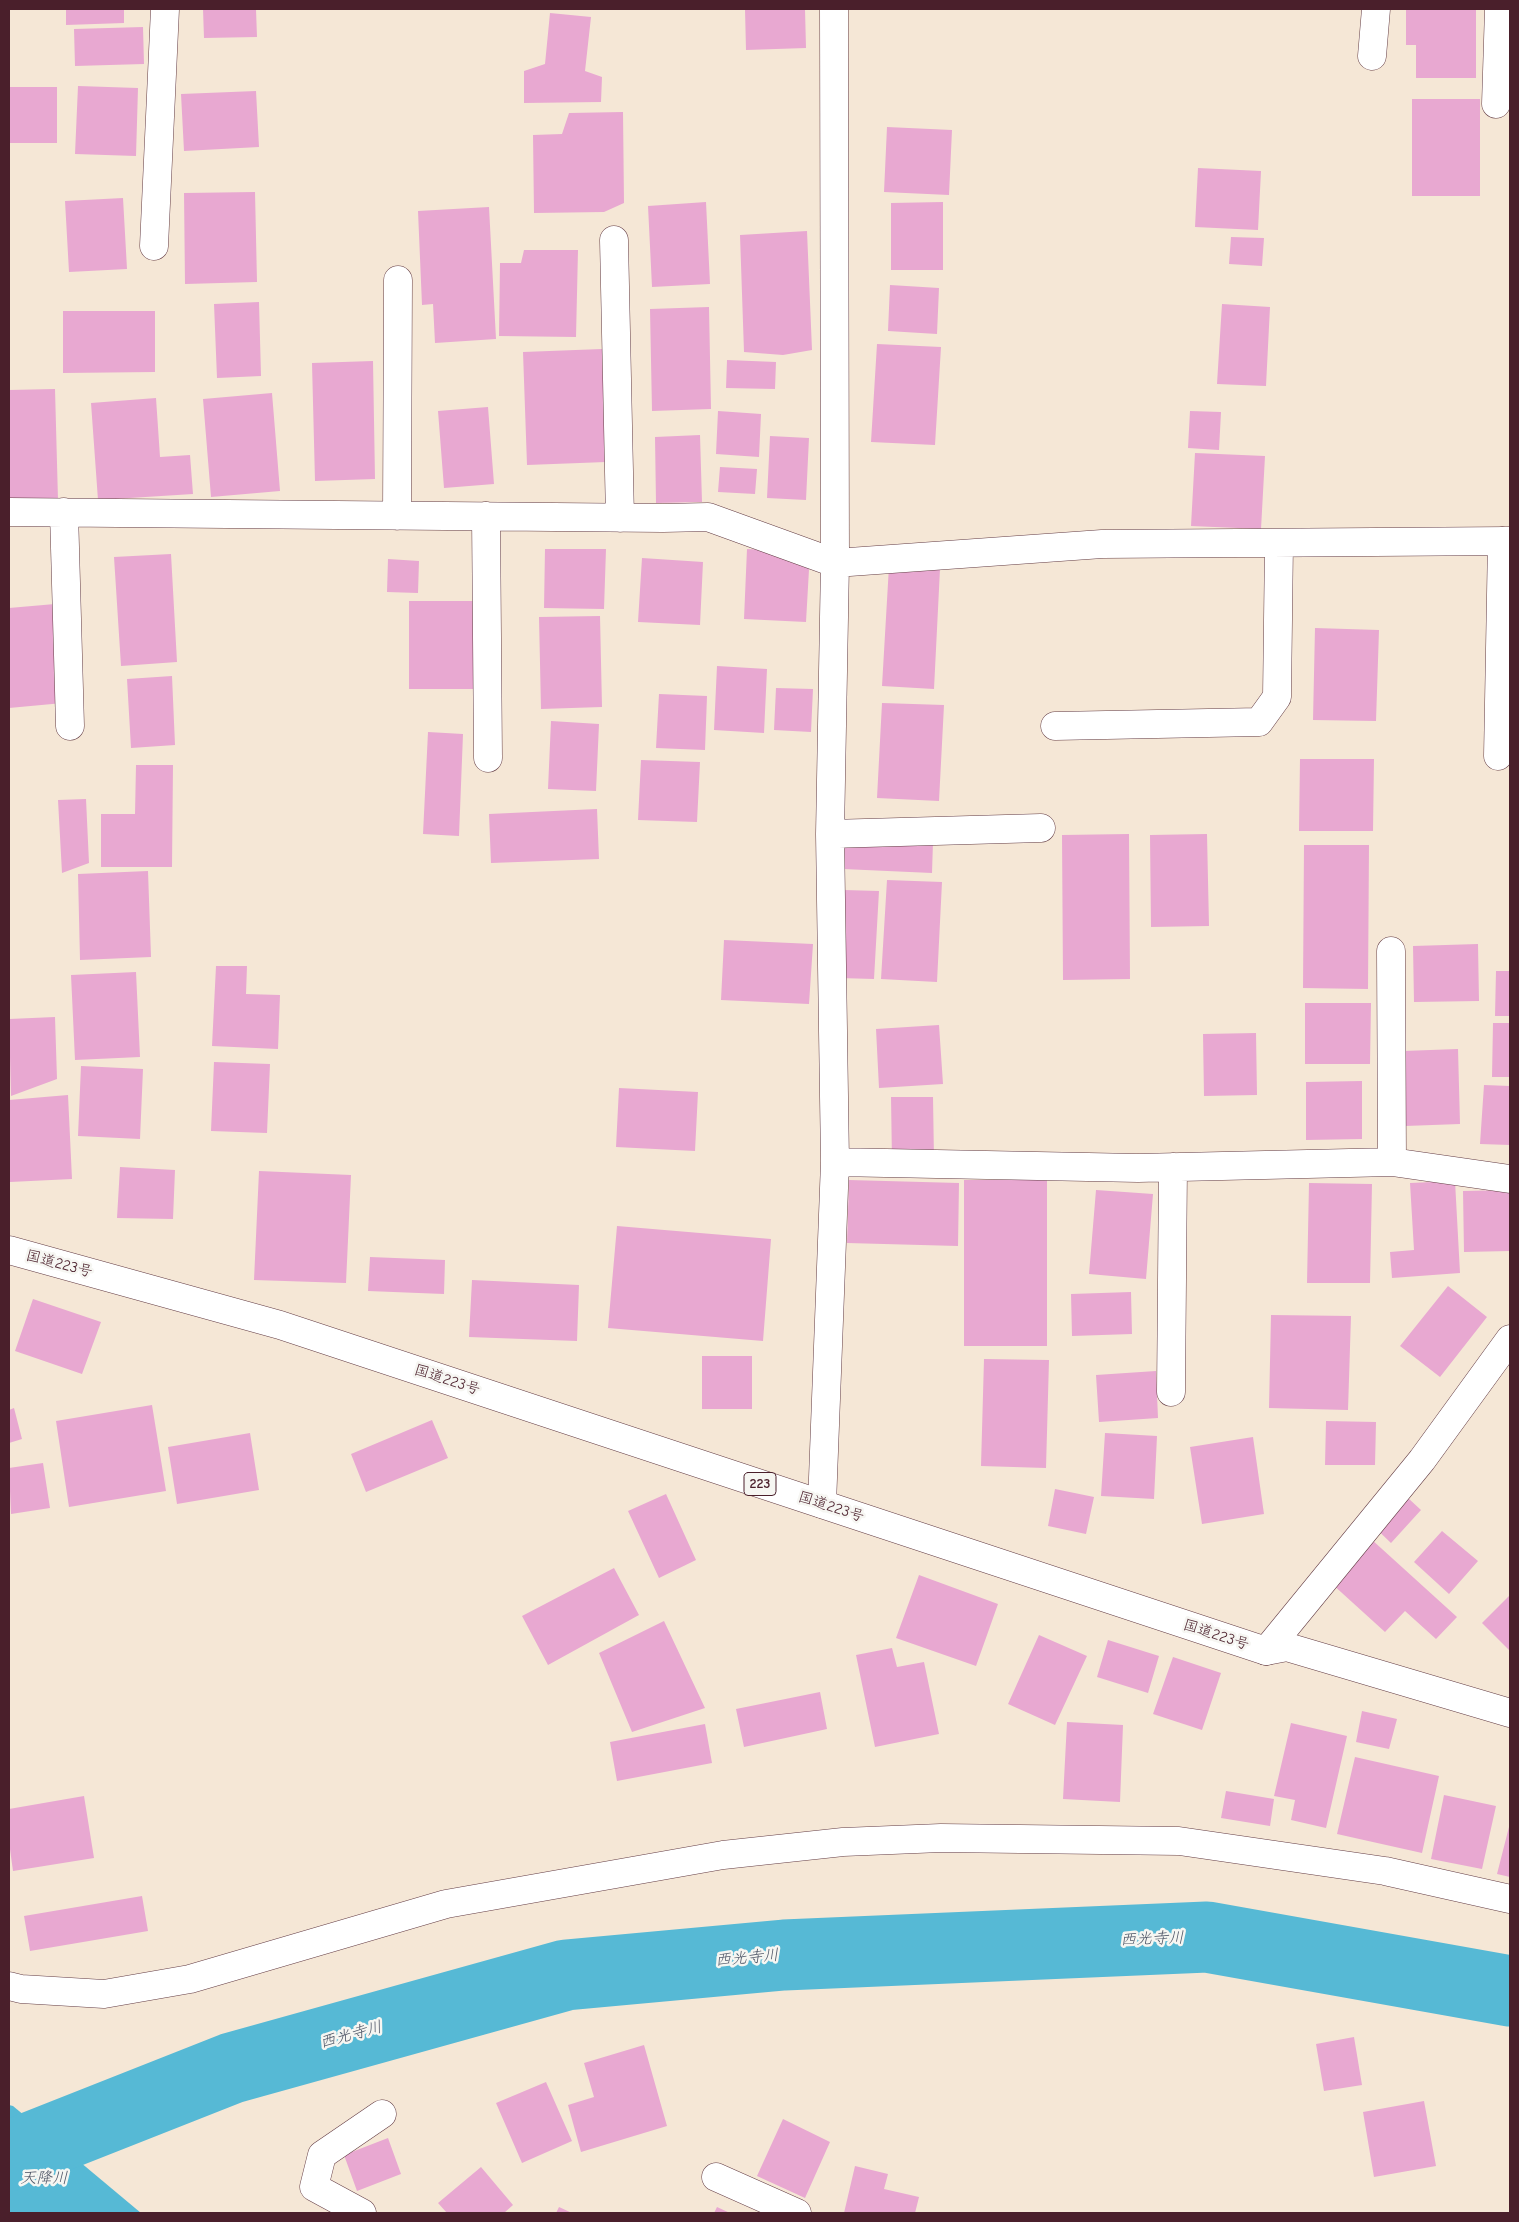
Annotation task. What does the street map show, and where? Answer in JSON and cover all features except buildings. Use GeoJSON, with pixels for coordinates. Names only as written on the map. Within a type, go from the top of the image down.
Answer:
{"type":"FeatureCollection","features":[{"type":"Feature","properties":{"kind":"main road"},"geometry":{"type":"LineString","coordinates":[[154,246],[165,9]]}},
{"type":"Feature","properties":{"kind":"main road"},"geometry":{"type":"LineString","coordinates":[[822,1504],[834,1162],[830,834],[835,563],[834,9]]}},
{"type":"Feature","properties":{"kind":"main road"},"geometry":{"type":"LineString","coordinates":[[1372,56],[1376,9]]}},
{"type":"Feature","properties":{"kind":"main road"},"geometry":{"type":"LineString","coordinates":[[1496,104],[1498,9]]}},
{"type":"Feature","properties":{"kind":"main road"},"geometry":{"type":"LineString","coordinates":[[614,240],[620,518]]}},
{"type":"Feature","properties":{"kind":"main road"},"geometry":{"type":"LineString","coordinates":[[397,516],[398,280]]}},
{"type":"Feature","properties":{"kind":"main road"},"geometry":{"type":"LineString","coordinates":[[9,512],[620,518],[708,516],[835,563],[1102,544],[1506,541],[1498,756]]}},
{"type":"Feature","properties":{"kind":"main road"},"geometry":{"type":"LineString","coordinates":[[64,512],[70,726]]}},
{"type":"Feature","properties":{"kind":"main road"},"geometry":{"type":"LineString","coordinates":[[486,516],[488,758]]}},
{"type":"Feature","properties":{"kind":"main road"},"geometry":{"type":"LineString","coordinates":[[1055,726],[1259,722],[1277,697],[1279,543]]}},
{"type":"Feature","properties":{"kind":"main road"},"geometry":{"type":"LineString","coordinates":[[830,834],[1041,828]]}},
{"type":"Feature","properties":{"kind":"main road"},"geometry":{"type":"LineString","coordinates":[[1391,951],[1392,1162]]}},
{"type":"Feature","properties":{"kind":"main road"},"geometry":{"type":"LineString","coordinates":[[834,1162],[1173,1167],[1392,1162],[1510,1179]]}},
{"type":"Feature","properties":{"kind":"main road"},"geometry":{"type":"LineString","coordinates":[[1171,1392],[1173,1167]]}},
{"type":"Feature","properties":{"kind":"main road","name":"国道223号"},"geometry":{"type":"LineString","coordinates":[[9,1250],[280,1325],[1266,1651],[1288,1647],[1510,1713]]}},
{"type":"Feature","properties":{"kind":"main road"},"geometry":{"type":"LineString","coordinates":[[1266,1651],[1422,1460],[1510,1339]]}},
{"type":"Feature","properties":{"kind":"main road"},"geometry":{"type":"LineString","coordinates":[[9,1986],[21,1989],[114,1993],[190,1979],[446,1904],[724,1855],[843,1842],[941,1838],[1179,1841],[1385,1871],[1510,1899]]}},
{"type":"Feature","properties":{"kind":"main road"},"geometry":{"type":"LineString","coordinates":[[362,2213],[314,2187],[322,2155],[382,2114]]}},
{"type":"Feature","properties":{"kind":"main road"},"geometry":{"type":"LineString","coordinates":[[716,2177],[797,2213]]}},
{"type":"Feature","properties":{"kind":"water","name":"天降川"},"geometry":{"type":"Polygon","coordinates":[[[9,2105],[13,2106],[141,2213],[9,2213],[9,2105]]]}},
{"type":"Feature","properties":{"kind":"waterway","name":"西光寺川"},"geometry":{"type":"LineString","coordinates":[[9,2156],[232,2068],[566,1975],[784,1955],[1207,1937],[1510,1991]]}}]}
